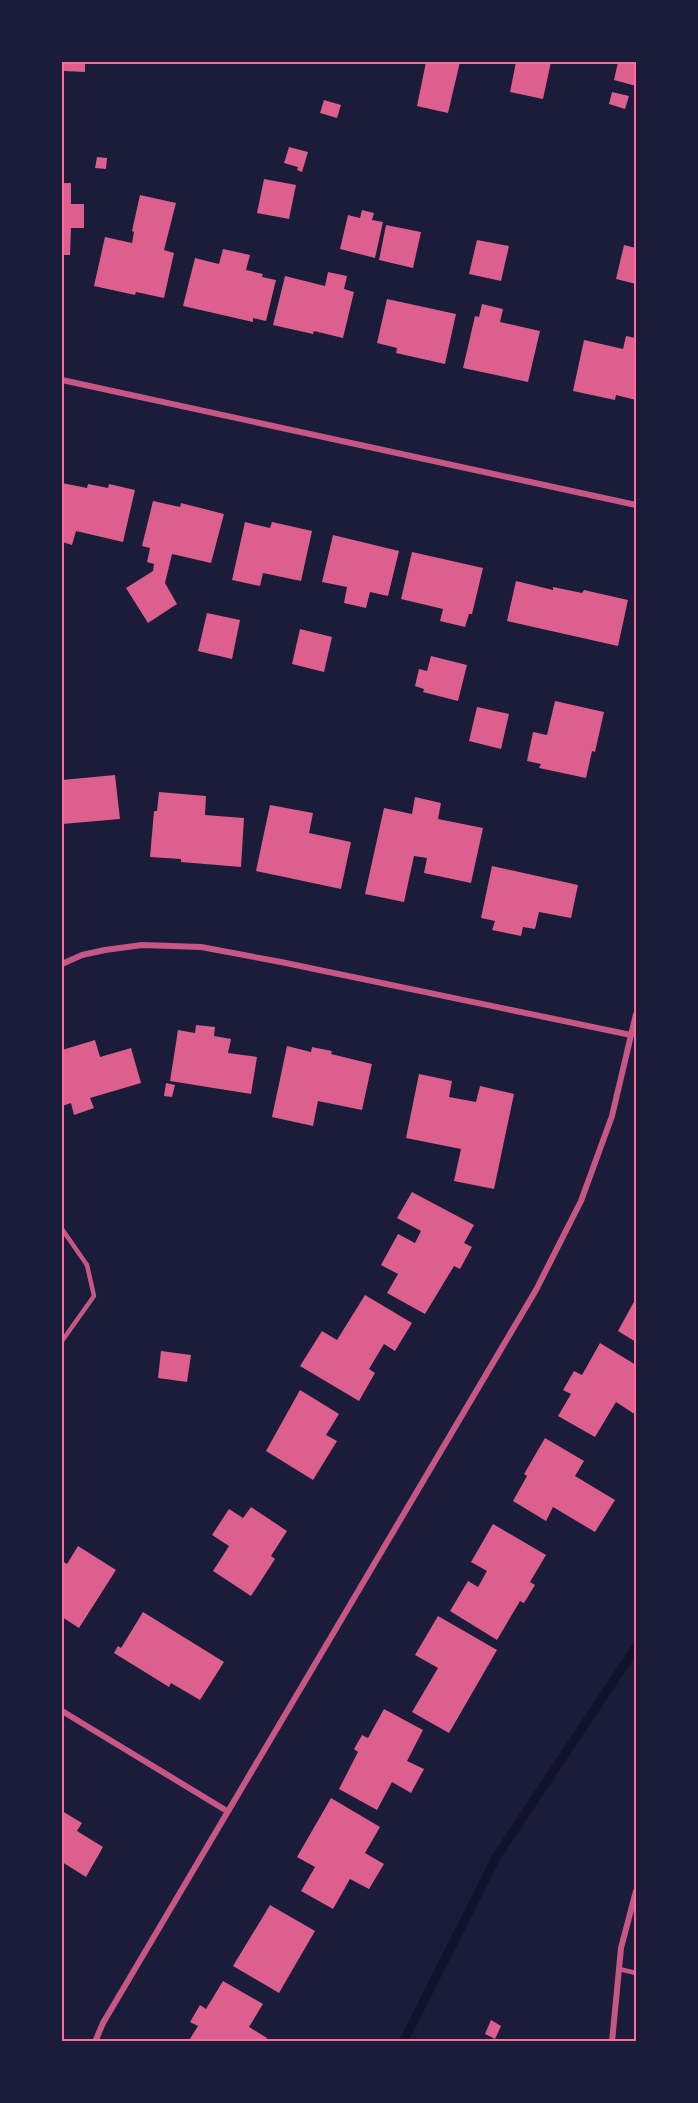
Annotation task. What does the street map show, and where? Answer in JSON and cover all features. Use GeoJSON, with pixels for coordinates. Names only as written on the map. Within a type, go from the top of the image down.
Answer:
{"type":"FeatureCollection","features":[{"type":"Feature","properties":{"kind":"street"},"geometry":{"type":"LineString","coordinates":[[62,380],[636,505]]}},
{"type":"Feature","properties":{"kind":"street"},"geometry":{"type":"LineString","coordinates":[[62,964],[94,952],[142,945],[201,947],[631,1035]]}},
{"type":"Feature","properties":{"kind":"street"},"geometry":{"type":"LineString","coordinates":[[95,2042],[109,2013],[536,1290],[581,1201],[612,1116],[636,1014]]}},
{"type":"Feature","properties":{"kind":"street"},"geometry":{"type":"LineString","coordinates":[[62,1711],[228,1811]]}},
{"type":"Feature","properties":{"kind":"street"},"geometry":{"type":"LineString","coordinates":[[612,2042],[619,1969],[627,1921],[636,1891]]}},
{"type":"Feature","properties":{"kind":"lane"},"geometry":{"type":"LineString","coordinates":[[62,1229],[87,1265],[94,1296],[62,1341]]}},
{"type":"Feature","properties":{"kind":"lane"},"geometry":{"type":"LineString","coordinates":[[619,1969],[636,1973]]}},
{"type":"Feature","properties":{"kind":"building"},"geometry":{"type":"Polygon","coordinates":[[[62,62],[85,62],[85,72],[64,71],[64,121],[62,121],[62,62]]]}},
{"type":"Feature","properties":{"kind":"building"},"geometry":{"type":"Polygon","coordinates":[[[426,62],[460,62],[448,113],[417,106],[426,62]]]}},
{"type":"Feature","properties":{"kind":"building"},"geometry":{"type":"Polygon","coordinates":[[[516,62],[551,62],[543,99],[510,92],[516,62]]]}},
{"type":"Feature","properties":{"kind":"building"},"geometry":{"type":"Polygon","coordinates":[[[618,62],[636,62],[636,86],[614,80],[618,62]]]}},
{"type":"Feature","properties":{"kind":"building"},"geometry":{"type":"Polygon","coordinates":[[[612,92],[629,96],[625,109],[609,104],[612,92]]]}},
{"type":"Feature","properties":{"kind":"building"},"geometry":{"type":"Polygon","coordinates":[[[324,100],[341,105],[337,118],[320,113],[324,100]]]}},
{"type":"Feature","properties":{"kind":"building"},"geometry":{"type":"Polygon","coordinates":[[[289,147],[308,152],[302,172],[297,170],[298,167],[284,163],[289,147]]]}},
{"type":"Feature","properties":{"kind":"building"},"geometry":{"type":"Polygon","coordinates":[[[97,157],[107,158],[106,169],[95,168],[97,157]]]}},
{"type":"Feature","properties":{"kind":"building"},"geometry":{"type":"Polygon","coordinates":[[[264,179],[296,185],[289,219],[257,213],[264,179]]]}},
{"type":"Feature","properties":{"kind":"building"},"geometry":{"type":"Polygon","coordinates":[[[62,183],[71,183],[71,204],[84,204],[84,228],[71,228],[70,255],[62,255],[62,183]]]}},
{"type":"Feature","properties":{"kind":"building"},"geometry":{"type":"Polygon","coordinates":[[[140,195],[176,203],[164,250],[174,253],[164,298],[136,292],[135,295],[94,286],[105,237],[132,243],[134,232],[132,231],[140,195]]]}},
{"type":"Feature","properties":{"kind":"building"},"geometry":{"type":"Polygon","coordinates":[[[362,210],[374,213],[372,220],[383,222],[375,258],[340,249],[348,215],[360,218],[362,210]]]}},
{"type":"Feature","properties":{"kind":"building"},"geometry":{"type":"Polygon","coordinates":[[[386,225],[421,232],[413,268],[379,260],[386,225]]]}},
{"type":"Feature","properties":{"kind":"building"},"geometry":{"type":"Polygon","coordinates":[[[477,240],[509,246],[501,281],[469,274],[477,240]]]}},
{"type":"Feature","properties":{"kind":"building"},"geometry":{"type":"Polygon","coordinates":[[[624,245],[636,248],[636,284],[616,279],[624,245]]]}},
{"type":"Feature","properties":{"kind":"building"},"geometry":{"type":"Polygon","coordinates":[[[223,249],[250,255],[246,270],[276,280],[266,321],[253,318],[253,322],[183,306],[195,258],[219,264],[223,249]]]}},
{"type":"Feature","properties":{"kind":"building"},"geometry":{"type":"Polygon","coordinates":[[[328,272],[347,276],[344,289],[354,292],[343,338],[273,325],[285,276],[325,286],[328,272]]]}},
{"type":"Feature","properties":{"kind":"building"},"geometry":{"type":"Polygon","coordinates":[[[387,299],[456,314],[445,364],[396,353],[397,348],[377,343],[387,299]]]}},
{"type":"Feature","properties":{"kind":"building"},"geometry":{"type":"Polygon","coordinates":[[[482,304],[503,309],[500,322],[540,331],[528,382],[463,368],[475,316],[479,317],[482,304]]]}},
{"type":"Feature","properties":{"kind":"building"},"geometry":{"type":"Polygon","coordinates":[[[626,336],[636,338],[636,400],[616,395],[615,400],[573,391],[584,340],[623,349],[626,336]]]}},
{"type":"Feature","properties":{"kind":"building"},"geometry":{"type":"Polygon","coordinates":[[[62,483],[87,488],[88,484],[108,488],[109,484],[135,490],[123,542],[76,531],[72,545],[62,542],[62,483]]]}},
{"type":"Feature","properties":{"kind":"building"},"geometry":{"type":"Polygon","coordinates":[[[153,501],[180,507],[181,503],[224,514],[211,563],[172,554],[165,583],[177,604],[148,623],[126,588],[153,571],[154,564],[147,562],[150,548],[142,546],[153,501]]]}},
{"type":"Feature","properties":{"kind":"building"},"geometry":{"type":"Polygon","coordinates":[[[245,522],[270,528],[272,522],[312,531],[301,581],[263,573],[260,586],[232,580],[245,522]]]}},
{"type":"Feature","properties":{"kind":"building"},"geometry":{"type":"Polygon","coordinates":[[[333,535],[399,551],[388,596],[370,592],[366,608],[344,603],[347,587],[322,582],[333,535]]]}},
{"type":"Feature","properties":{"kind":"building"},"geometry":{"type":"Polygon","coordinates":[[[412,552],[483,568],[472,614],[469,614],[465,627],[440,621],[443,609],[401,599],[412,552]]]}},
{"type":"Feature","properties":{"kind":"building"},"geometry":{"type":"Polygon","coordinates":[[[516,581],[553,590],[553,587],[582,593],[584,590],[628,600],[618,646],[507,621],[516,581]]]}},
{"type":"Feature","properties":{"kind":"building"},"geometry":{"type":"Polygon","coordinates":[[[207,613],[240,620],[232,659],[198,651],[207,613]]]}},
{"type":"Feature","properties":{"kind":"building"},"geometry":{"type":"Polygon","coordinates":[[[300,629],[332,637],[324,672],[292,664],[300,629]]]}},
{"type":"Feature","properties":{"kind":"building"},"geometry":{"type":"Polygon","coordinates":[[[431,656],[467,665],[458,701],[423,692],[424,689],[415,686],[419,669],[427,671],[431,656]]]}},
{"type":"Feature","properties":{"kind":"building"},"geometry":{"type":"Polygon","coordinates":[[[555,701],[604,712],[595,752],[592,751],[586,778],[539,768],[541,764],[527,761],[533,732],[547,735],[555,701]]]}},
{"type":"Feature","properties":{"kind":"building"},"geometry":{"type":"Polygon","coordinates":[[[477,707],[509,714],[501,749],[469,741],[477,707]]]}},
{"type":"Feature","properties":{"kind":"building"},"geometry":{"type":"Polygon","coordinates":[[[115,775],[120,819],[62,824],[62,780],[115,775]]]}},
{"type":"Feature","properties":{"kind":"building"},"geometry":{"type":"Polygon","coordinates":[[[159,792],[206,796],[205,815],[244,818],[241,867],[150,857],[154,811],[157,811],[159,792]]]}},
{"type":"Feature","properties":{"kind":"building"},"geometry":{"type":"Polygon","coordinates":[[[415,797],[441,803],[438,819],[483,828],[471,883],[424,873],[427,858],[414,856],[404,902],[365,894],[384,808],[412,814],[415,797]]]}},
{"type":"Feature","properties":{"kind":"building"},"geometry":{"type":"Polygon","coordinates":[[[270,805],[313,813],[309,833],[351,842],[341,889],[256,871],[270,805]]]}},
{"type":"Feature","properties":{"kind":"building"},"geometry":{"type":"Polygon","coordinates":[[[492,866],[578,885],[571,918],[539,912],[535,929],[523,927],[521,936],[492,930],[495,921],[481,918],[492,866]]]}},
{"type":"Feature","properties":{"kind":"building"},"geometry":{"type":"Polygon","coordinates":[[[196,1025],[215,1027],[214,1036],[231,1039],[228,1053],[257,1057],[251,1094],[170,1081],[178,1030],[195,1033],[196,1025]]]}},
{"type":"Feature","properties":{"kind":"building"},"geometry":{"type":"Polygon","coordinates":[[[95,1040],[100,1057],[131,1048],[141,1083],[90,1098],[94,1108],[74,1115],[71,1103],[62,1106],[62,1050],[95,1040]]]}},
{"type":"Feature","properties":{"kind":"building"},"geometry":{"type":"Polygon","coordinates":[[[287,1046],[311,1052],[312,1047],[332,1051],[331,1054],[372,1064],[362,1110],[318,1101],[313,1126],[272,1117],[287,1046]]]}},
{"type":"Feature","properties":{"kind":"building"},"geometry":{"type":"Polygon","coordinates":[[[419,1074],[452,1081],[449,1097],[476,1102],[480,1086],[514,1094],[494,1189],[454,1181],[461,1149],[406,1138],[419,1074]]]}},
{"type":"Feature","properties":{"kind":"building"},"geometry":{"type":"Polygon","coordinates":[[[166,1083],[175,1085],[172,1097],[164,1096],[166,1083]]]}},
{"type":"Feature","properties":{"kind":"building"},"geometry":{"type":"Polygon","coordinates":[[[412,1192],[474,1225],[464,1243],[472,1247],[460,1269],[454,1266],[425,1314],[387,1293],[398,1274],[381,1265],[398,1234],[415,1243],[421,1231],[397,1218],[412,1192]]]}},
{"type":"Feature","properties":{"kind":"building"},"geometry":{"type":"Polygon","coordinates":[[[365,1295],[412,1323],[395,1351],[384,1344],[369,1369],[375,1373],[359,1401],[300,1366],[322,1331],[337,1340],[365,1295]]]}},
{"type":"Feature","properties":{"kind":"building"},"geometry":{"type":"Polygon","coordinates":[[[636,1298],[636,1342],[618,1331],[636,1298]]]}},
{"type":"Feature","properties":{"kind":"building"},"geometry":{"type":"Polygon","coordinates":[[[600,1343],[636,1365],[636,1415],[616,1402],[595,1437],[558,1416],[571,1394],[563,1390],[574,1371],[582,1375],[600,1343]]]}},
{"type":"Feature","properties":{"kind":"building"},"geometry":{"type":"Polygon","coordinates":[[[161,1351],[191,1355],[187,1382],[158,1378],[161,1351]]]}},
{"type":"Feature","properties":{"kind":"building"},"geometry":{"type":"Polygon","coordinates":[[[300,1390],[339,1414],[326,1435],[337,1441],[313,1480],[266,1451],[300,1390]]]}},
{"type":"Feature","properties":{"kind":"building"},"geometry":{"type":"Polygon","coordinates":[[[545,1438],[584,1461],[575,1476],[615,1500],[595,1532],[553,1507],[546,1521],[513,1501],[527,1476],[524,1474],[545,1438]]]}},
{"type":"Feature","properties":{"kind":"building"},"geometry":{"type":"Polygon","coordinates":[[[251,1507],[287,1531],[271,1556],[275,1559],[251,1596],[213,1571],[229,1546],[212,1535],[229,1509],[243,1518],[251,1507]]]}},
{"type":"Feature","properties":{"kind":"building"},"geometry":{"type":"Polygon","coordinates":[[[493,1524],[546,1555],[530,1582],[535,1585],[524,1603],[520,1601],[497,1640],[450,1611],[468,1581],[478,1587],[487,1571],[471,1562],[493,1524]]]}},
{"type":"Feature","properties":{"kind":"building"},"geometry":{"type":"Polygon","coordinates":[[[78,1546],[116,1570],[79,1628],[62,1617],[62,1561],[67,1564],[78,1546]]]}},
{"type":"Feature","properties":{"kind":"building"},"geometry":{"type":"Polygon","coordinates":[[[143,1612],[224,1662],[200,1700],[171,1683],[169,1687],[114,1653],[118,1646],[121,1648],[143,1612]]]}},
{"type":"Feature","properties":{"kind":"building"},"geometry":{"type":"Polygon","coordinates":[[[438,1616],[497,1650],[449,1733],[412,1712],[438,1668],[415,1655],[438,1616]]]}},
{"type":"Feature","properties":{"kind":"building"},"geometry":{"type":"Polygon","coordinates":[[[384,1709],[423,1730],[407,1761],[424,1769],[411,1793],[392,1782],[377,1810],[339,1789],[358,1752],[354,1749],[362,1735],[368,1738],[384,1709]]]}},
{"type":"Feature","properties":{"kind":"building"},"geometry":{"type":"Polygon","coordinates":[[[331,1798],[380,1827],[365,1853],[384,1864],[369,1889],[350,1879],[333,1909],[301,1891],[315,1867],[297,1857],[331,1798]]]}},
{"type":"Feature","properties":{"kind":"building"},"geometry":{"type":"Polygon","coordinates":[[[62,1811],[82,1823],[77,1831],[103,1847],[86,1877],[62,1862],[62,1811]]]}},
{"type":"Feature","properties":{"kind":"building"},"geometry":{"type":"Polygon","coordinates":[[[270,1905],[315,1931],[279,1993],[233,1966],[270,1905]]]}},
{"type":"Feature","properties":{"kind":"building"},"geometry":{"type":"Polygon","coordinates":[[[223,1981],[263,2004],[249,2027],[267,2038],[265,2042],[188,2042],[198,2026],[190,2022],[200,2005],[206,2009],[223,1981]]]}},
{"type":"Feature","properties":{"kind":"building"},"geometry":{"type":"Polygon","coordinates":[[[491,2020],[501,2026],[495,2039],[485,2034],[491,2020]]]}},
{"type":"Feature","properties":{"kind":"waterway"},"geometry":{"type":"LineString","coordinates":[[403,2042],[497,1856],[636,1647]]}}]}
